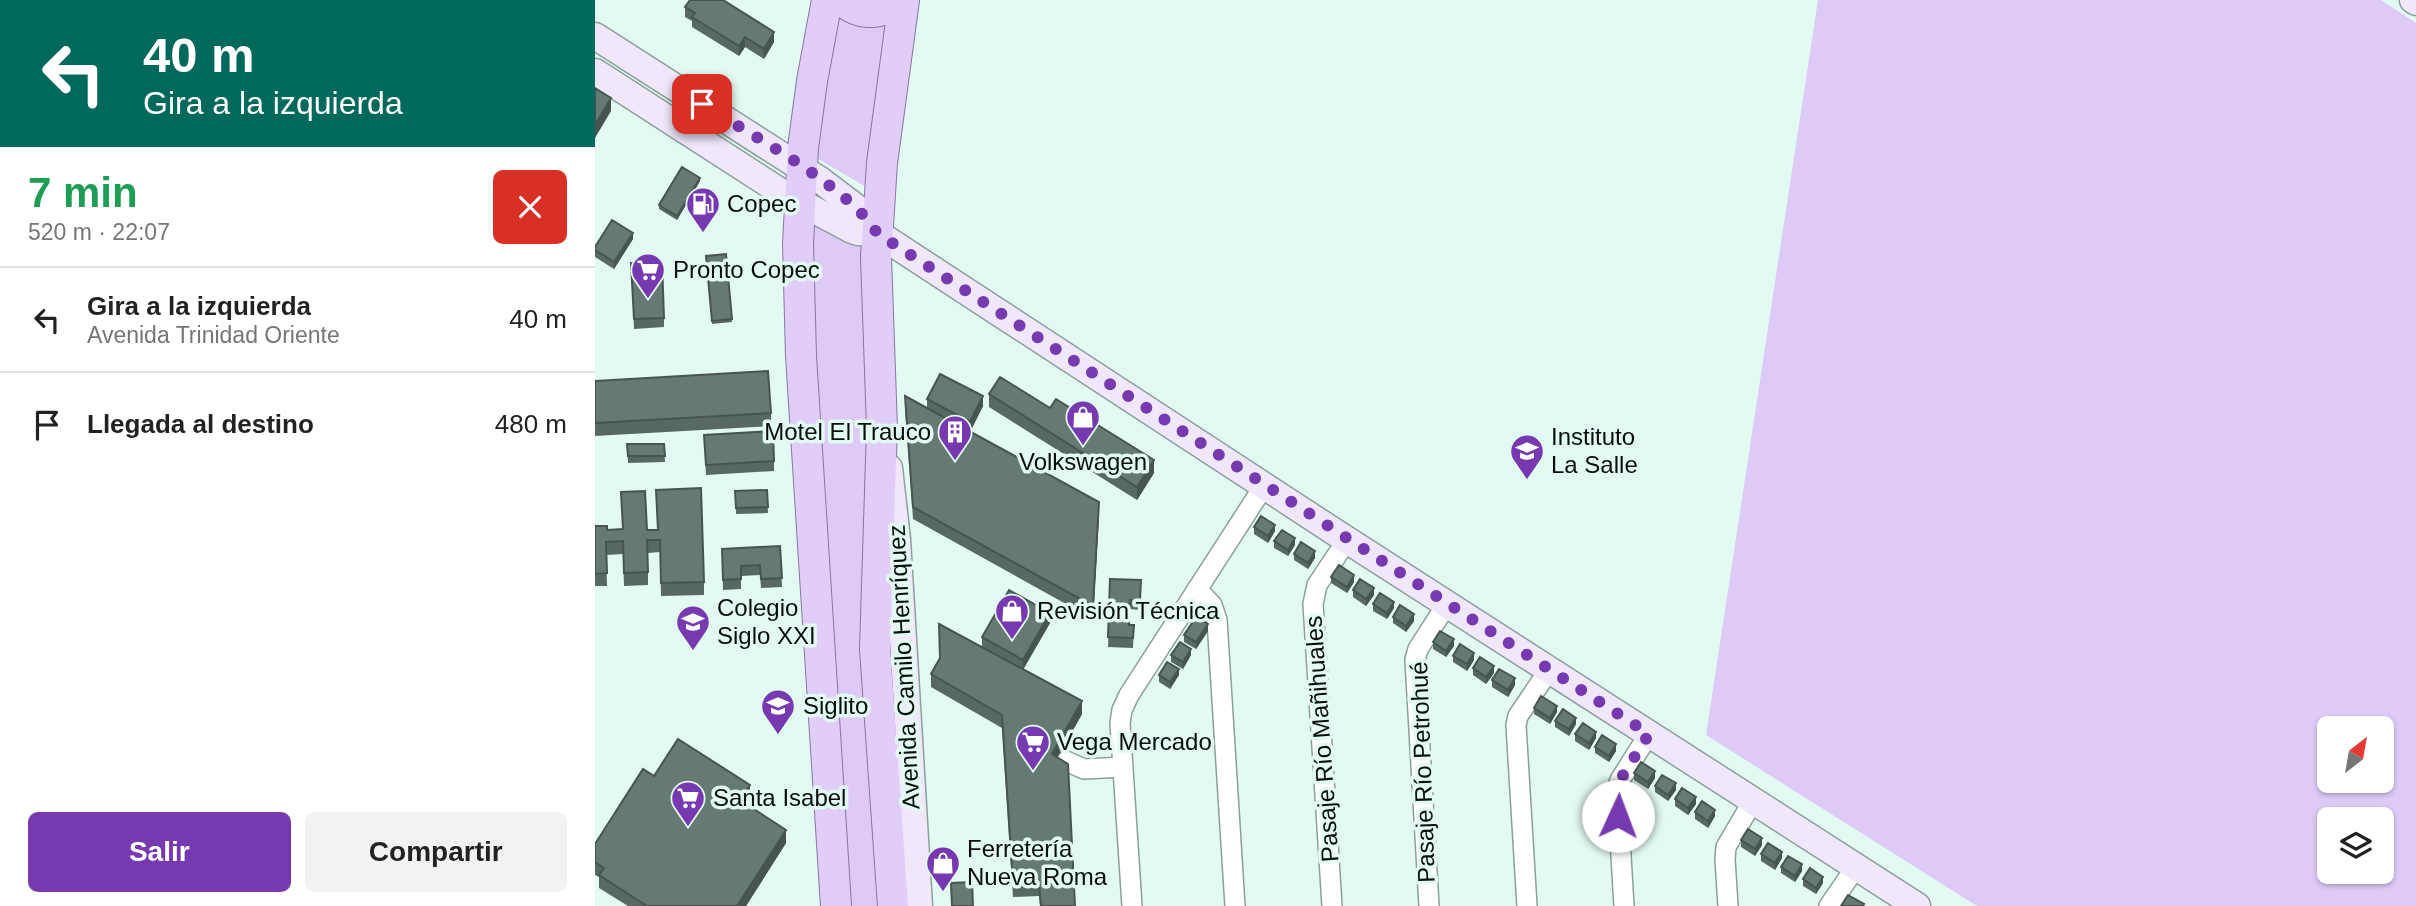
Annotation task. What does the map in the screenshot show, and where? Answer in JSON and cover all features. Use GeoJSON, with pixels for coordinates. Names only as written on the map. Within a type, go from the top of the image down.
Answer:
{"type":"FeatureCollection","features":[{"type":"Feature","properties":{"kind":"main road"},"geometry":{"type":"LineString","coordinates":[[827,0],[812,81],[799,202],[801,356],[836,906]]}},
{"type":"Feature","properties":{"kind":"main road"},"geometry":{"type":"LineString","coordinates":[[842,0],[855,9],[874,13],[892,7],[902,0]]}},
{"type":"Feature","properties":{"kind":"main road","name":"Avenida Camilo Henríquez"},"geometry":{"type":"LineString","coordinates":[[893,906],[875,649],[882,428],[877,330],[877,233],[889,99],[902,0]]}},
{"type":"Feature","properties":{"kind":"street"},"geometry":{"type":"LineString","coordinates":[[595,37],[801,167],[857,208],[877,233],[1347,540],[1917,906]]}},
{"type":"Feature","properties":{"kind":"street"},"geometry":{"type":"LineString","coordinates":[[595,72],[799,202],[850,229],[877,233]]}},
{"type":"Feature","properties":{"kind":"street","name":"Avenida Camilo Henríquez"},"geometry":{"type":"LineString","coordinates":[[882,428],[894,497],[919,906]]}},
{"type":"Feature","properties":{"kind":"street"},"geometry":{"type":"LineString","coordinates":[[1132,906],[1120,723],[1125,702],[1264,485]]}},
{"type":"Feature","properties":{"kind":"street","name":"Pasaje Río Mañihuales"},"geometry":{"type":"LineString","coordinates":[[1332,906],[1313,604],[1321,578],[1347,540]]}},
{"type":"Feature","properties":{"kind":"street"},"geometry":{"type":"LineString","coordinates":[[1197,589],[1208,598],[1216,612],[1217,620],[1235,906]]}},
{"type":"Feature","properties":{"kind":"street","name":"Pasaje Río Petrohué"},"geometry":{"type":"LineString","coordinates":[[1429,906],[1415,660],[1418,649],[1447,604]]}},
{"type":"Feature","properties":{"kind":"street"},"geometry":{"type":"LineString","coordinates":[[1527,906],[1516,725],[1518,716],[1549,670]]}},
{"type":"Feature","properties":{"kind":"street"},"geometry":{"type":"LineString","coordinates":[[1624,906],[1617,789],[1649,734]]}},
{"type":"Feature","properties":{"kind":"street"},"geometry":{"type":"LineString","coordinates":[[1066,761],[1080,769],[1123,767]]}},
{"type":"Feature","properties":{"kind":"street"},"geometry":{"type":"LineString","coordinates":[[1728,906],[1726,847],[1753,801]]}},
{"type":"Feature","properties":{"kind":"street"},"geometry":{"type":"LineString","coordinates":[[1829,906],[1856,867]]}},
{"type":"Feature","properties":{"kind":"shaded area"},"geometry":{"type":"Polygon","coordinates":[[[839,0],[891,0],[866,187],[815,157],[839,0]]]}},
{"type":"Feature","properties":{"kind":"shaded area"},"geometry":{"type":"Polygon","coordinates":[[[1818,0],[2381,0],[2416,23],[2416,906],[1977,906],[1706,735],[1818,0]]]}},
{"type":"Feature","properties":{"kind":"shaded area"},"geometry":{"type":"Polygon","coordinates":[[[812,219],[862,247],[885,906],[851,906],[820,472],[812,219]]]}},
{"type":"Feature","properties":{"kind":"building"},"geometry":{"type":"Polygon","coordinates":[[[690,0],[723,0],[774,32],[764,49],[745,37],[739,46],[692,17],[695,13],[685,7],[690,0]]]}},
{"type":"Feature","properties":{"kind":"building"},"geometry":{"type":"Polygon","coordinates":[[[595,88],[611,98],[595,125],[595,88]]]}},
{"type":"Feature","properties":{"kind":"building"},"geometry":{"type":"Polygon","coordinates":[[[682,167],[700,178],[677,216],[659,205],[682,167]]]}},
{"type":"Feature","properties":{"kind":"building"},"geometry":{"type":"Polygon","coordinates":[[[612,220],[633,233],[614,262],[595,250],[612,220]]]}},
{"type":"Feature","properties":{"kind":"building"},"geometry":{"type":"Polygon","coordinates":[[[726,254],[732,319],[712,321],[706,256],[726,254]]]}},
{"type":"Feature","properties":{"kind":"building","name":"Pronto Copec"},"geometry":{"type":"Polygon","coordinates":[[[662,262],[664,318],[634,319],[631,263],[662,262]]]}},
{"type":"Feature","properties":{"kind":"building"},"geometry":{"type":"Polygon","coordinates":[[[768,371],[771,413],[595,423],[595,381],[768,371]]]}},
{"type":"Feature","properties":{"kind":"building"},"geometry":{"type":"Polygon","coordinates":[[[940,374],[983,396],[970,422],[927,399],[940,374]]]}},
{"type":"Feature","properties":{"kind":"building"},"geometry":{"type":"Polygon","coordinates":[[[1000,377],[1050,408],[1056,399],[1154,460],[1137,487],[989,394],[1000,377]]]}},
{"type":"Feature","properties":{"kind":"building","name":"Motel El Trauco"},"geometry":{"type":"Polygon","coordinates":[[[905,396],[1099,502],[1093,606],[913,507],[905,396]]]}},
{"type":"Feature","properties":{"kind":"building"},"geometry":{"type":"Polygon","coordinates":[[[773,431],[774,461],[706,465],[704,435],[773,431]]]}},
{"type":"Feature","properties":{"kind":"building"},"geometry":{"type":"Polygon","coordinates":[[[627,444],[664,444],[665,456],[628,456],[627,444]]]}},
{"type":"Feature","properties":{"kind":"building"},"geometry":{"type":"Polygon","coordinates":[[[701,488],[704,582],[661,583],[660,540],[647,540],[648,572],[624,573],[623,541],[606,542],[607,573],[595,574],[595,526],[607,526],[607,530],[623,529],[621,492],[645,491],[647,530],[658,530],[656,490],[701,488]]]}},
{"type":"Feature","properties":{"kind":"building"},"geometry":{"type":"Polygon","coordinates":[[[767,490],[768,507],[736,508],[735,491],[767,490]]]}},
{"type":"Feature","properties":{"kind":"building"},"geometry":{"type":"Polygon","coordinates":[[[1261,516],[1275,525],[1268,536],[1254,527],[1261,516]]]}},
{"type":"Feature","properties":{"kind":"building"},"geometry":{"type":"Polygon","coordinates":[[[1282,530],[1295,538],[1288,550],[1274,541],[1282,530]]]}},
{"type":"Feature","properties":{"kind":"building"},"geometry":{"type":"Polygon","coordinates":[[[1301,542],[1315,551],[1308,563],[1294,554],[1301,542]]]}},
{"type":"Feature","properties":{"kind":"building"},"geometry":{"type":"Polygon","coordinates":[[[780,546],[782,578],[761,579],[760,565],[741,566],[741,579],[723,580],[722,549],[780,546]]]}},
{"type":"Feature","properties":{"kind":"building"},"geometry":{"type":"Polygon","coordinates":[[[1339,565],[1354,575],[1347,587],[1331,577],[1339,565]]]}},
{"type":"Feature","properties":{"kind":"building"},"geometry":{"type":"Polygon","coordinates":[[[1110,579],[1141,580],[1140,600],[1130,600],[1129,625],[1134,625],[1133,638],[1108,637],[1110,579]]]}},
{"type":"Feature","properties":{"kind":"building"},"geometry":{"type":"Polygon","coordinates":[[[1360,579],[1374,588],[1366,599],[1353,590],[1360,579]]]}},
{"type":"Feature","properties":{"kind":"building","name":"Revisión Técnica"},"geometry":{"type":"Polygon","coordinates":[[[1009,590],[1050,613],[1023,660],[982,637],[1009,590]]]}},
{"type":"Feature","properties":{"kind":"building"},"geometry":{"type":"Polygon","coordinates":[[[1380,593],[1394,602],[1387,613],[1373,604],[1380,593]]]}},
{"type":"Feature","properties":{"kind":"building"},"geometry":{"type":"Polygon","coordinates":[[[1400,605],[1414,614],[1406,626],[1393,617],[1400,605]]]}},
{"type":"Feature","properties":{"kind":"building"},"geometry":{"type":"Polygon","coordinates":[[[1196,617],[1208,624],[1196,642],[1184,635],[1196,617]]]}},
{"type":"Feature","properties":{"kind":"building","name":"Vega Mercado"},"geometry":{"type":"Polygon","coordinates":[[[939,624],[1082,701],[1052,754],[1068,764],[1075,906],[1041,906],[1039,883],[1013,884],[1002,715],[931,674],[940,658],[939,624]]]}},
{"type":"Feature","properties":{"kind":"building"},"geometry":{"type":"Polygon","coordinates":[[[1440,631],[1454,639],[1446,651],[1433,642],[1440,631]]]}},
{"type":"Feature","properties":{"kind":"building"},"geometry":{"type":"Polygon","coordinates":[[[1180,642],[1191,649],[1183,662],[1171,655],[1180,642]]]}},
{"type":"Feature","properties":{"kind":"building"},"geometry":{"type":"Polygon","coordinates":[[[1460,644],[1474,653],[1467,664],[1453,656],[1460,644]]]}},
{"type":"Feature","properties":{"kind":"building"},"geometry":{"type":"Polygon","coordinates":[[[1480,657],[1494,666],[1486,677],[1473,668],[1480,657]]]}},
{"type":"Feature","properties":{"kind":"building"},"geometry":{"type":"Polygon","coordinates":[[[1167,662],[1179,669],[1170,682],[1159,675],[1167,662]]]}},
{"type":"Feature","properties":{"kind":"building"},"geometry":{"type":"Polygon","coordinates":[[[1499,669],[1515,678],[1508,690],[1492,680],[1499,669]]]}},
{"type":"Feature","properties":{"kind":"building"},"geometry":{"type":"Polygon","coordinates":[[[1541,696],[1557,706],[1550,718],[1534,708],[1541,696]]]}},
{"type":"Feature","properties":{"kind":"building"},"geometry":{"type":"Polygon","coordinates":[[[1563,709],[1576,718],[1569,729],[1555,721],[1563,709]]]}},
{"type":"Feature","properties":{"kind":"building"},"geometry":{"type":"Polygon","coordinates":[[[1583,723],[1596,732],[1589,743],[1575,734],[1583,723]]]}},
{"type":"Feature","properties":{"kind":"building"},"geometry":{"type":"Polygon","coordinates":[[[1602,735],[1616,744],[1609,756],[1595,747],[1602,735]]]}},
{"type":"Feature","properties":{"kind":"building","name":"Santa Isabel"},"geometry":{"type":"Polygon","coordinates":[[[678,739],[750,785],[740,800],[786,830],[737,906],[647,906],[599,875],[604,868],[595,862],[595,844],[643,769],[654,776],[678,739]]]}},
{"type":"Feature","properties":{"kind":"building"},"geometry":{"type":"Polygon","coordinates":[[[1641,762],[1655,771],[1648,782],[1634,773],[1641,762]]]}},
{"type":"Feature","properties":{"kind":"building"},"geometry":{"type":"Polygon","coordinates":[[[1662,775],[1676,783],[1668,795],[1655,786],[1662,775]]]}},
{"type":"Feature","properties":{"kind":"building"},"geometry":{"type":"Polygon","coordinates":[[[1682,788],[1696,797],[1688,808],[1675,799],[1682,788]]]}},
{"type":"Feature","properties":{"kind":"building"},"geometry":{"type":"Polygon","coordinates":[[[1702,801],[1715,810],[1708,821],[1695,812],[1702,801]]]}},
{"type":"Feature","properties":{"kind":"building"},"geometry":{"type":"Polygon","coordinates":[[[1748,829],[1762,838],[1755,849],[1741,840],[1748,829]]]}},
{"type":"Feature","properties":{"kind":"building"},"geometry":{"type":"Polygon","coordinates":[[[1768,843],[1782,852],[1775,863],[1761,854],[1768,843]]]}},
{"type":"Feature","properties":{"kind":"building"},"geometry":{"type":"Polygon","coordinates":[[[1788,856],[1802,864],[1795,876],[1781,867],[1788,856]]]}},
{"type":"Feature","properties":{"kind":"building"},"geometry":{"type":"Polygon","coordinates":[[[1810,868],[1823,877],[1816,888],[1803,879],[1810,868]]]}},
{"type":"Feature","properties":{"kind":"building"},"geometry":{"type":"Polygon","coordinates":[[[972,882],[973,906],[952,906],[951,883],[972,882]]]}},
{"type":"Feature","properties":{"kind":"building"},"geometry":{"type":"Polygon","coordinates":[[[1848,895],[1864,904],[1863,906],[1841,906],[1848,895]]]}},
{"type":"Feature","properties":{"kind":"place","name":"Copec"},"geometry":{"type":"Point","coordinates":[703,234]}},
{"type":"Feature","properties":{"kind":"place","name":"Pronto Copec"},"geometry":{"type":"Point","coordinates":[648,300]}},
{"type":"Feature","properties":{"kind":"place","name":"Volkswagen"},"geometry":{"type":"Point","coordinates":[1083,447]}},
{"type":"Feature","properties":{"kind":"place","name":"Motel El Trauco"},"geometry":{"type":"Point","coordinates":[955,462]}},
{"type":"Feature","properties":{"kind":"place","name":"Instituto La Salle"},"geometry":{"type":"Point","coordinates":[1527,481]}},
{"type":"Feature","properties":{"kind":"place","name":"Revisión Técnica"},"geometry":{"type":"Point","coordinates":[1012,641]}},
{"type":"Feature","properties":{"kind":"place","name":"Colegio Siglo XXI"},"geometry":{"type":"Point","coordinates":[693,652]}},
{"type":"Feature","properties":{"kind":"place","name":"Siglito"},"geometry":{"type":"Point","coordinates":[778,736]}},
{"type":"Feature","properties":{"kind":"place","name":"Vega Mercado"},"geometry":{"type":"Point","coordinates":[1033,772]}},
{"type":"Feature","properties":{"kind":"place","name":"Santa Isabel"},"geometry":{"type":"Point","coordinates":[688,828]}},
{"type":"Feature","properties":{"kind":"place","name":"Ferretería Nueva Roma"},"geometry":{"type":"Point","coordinates":[943,893]}},
{"type":"Feature","properties":{"kind":"route"},"geometry":{"type":"LineString","coordinates":[[702,104],[835,190],[857,208],[877,233],[1649,734],[1620,780],[1617,789],[1618,816]]}}]}
